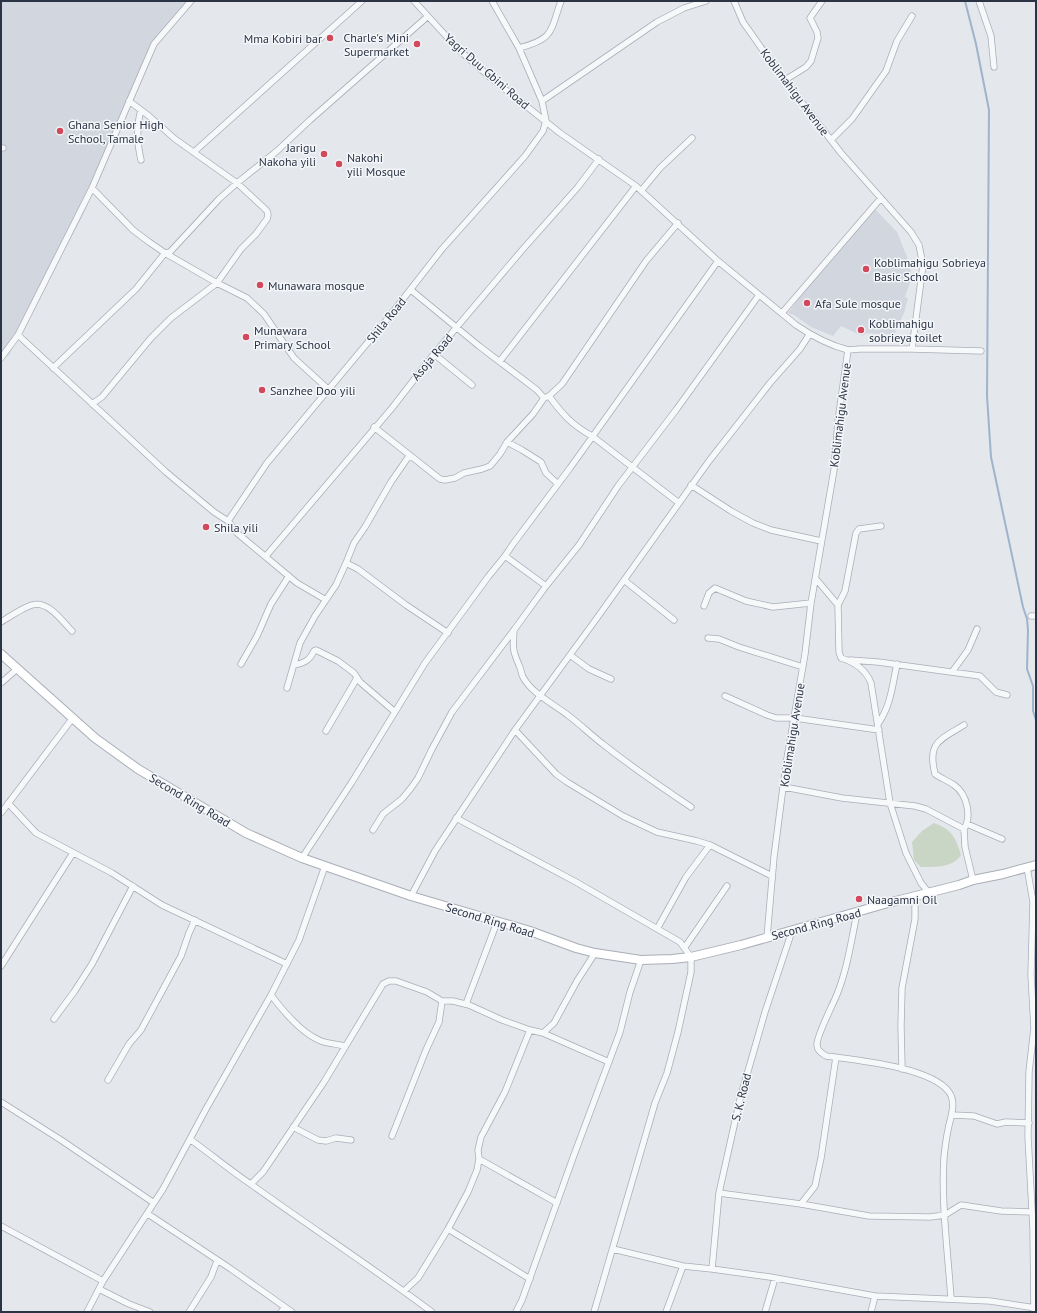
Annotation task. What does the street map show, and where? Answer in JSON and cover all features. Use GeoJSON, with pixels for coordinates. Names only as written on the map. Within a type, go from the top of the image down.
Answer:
{"type":"FeatureCollection","features":[{"type":"Feature","properties":{"kind":"street"},"geometry":{"type":"LineString","coordinates":[[1,358],[18,335],[92,188],[154,44],[191,1]]}},
{"type":"Feature","properties":{"kind":"street"},"geometry":{"type":"LineString","coordinates":[[194,152],[362,1]]}},
{"type":"Feature","properties":{"kind":"street","name":"Yagri Duu Gbini Road"},"geometry":{"type":"LineString","coordinates":[[414,1],[427,17],[458,49],[479,68],[515,98],[638,188],[718,261],[809,335],[848,350]]}},
{"type":"Feature","properties":{"kind":"street"},"geometry":{"type":"LineString","coordinates":[[492,1],[519,48],[542,101],[546,121]]}},
{"type":"Feature","properties":{"kind":"street"},"geometry":{"type":"LineString","coordinates":[[519,48],[536,44],[545,39],[549,33],[561,1]]}},
{"type":"Feature","properties":{"kind":"street"},"geometry":{"type":"LineString","coordinates":[[542,101],[657,22],[684,8],[706,1]]}},
{"type":"Feature","properties":{"kind":"street","name":"Koblimahigu Avenue"},"geometry":{"type":"LineString","coordinates":[[734,1],[743,22],[785,80],[841,153],[915,238],[919,245],[923,265],[912,349],[848,350],[838,414],[834,470],[811,603],[795,718],[786,764],[772,876],[767,937]]}},
{"type":"Feature","properties":{"kind":"street"},"geometry":{"type":"LineString","coordinates":[[785,80],[806,67],[811,61],[818,38],[817,32],[810,18],[822,1]]}},
{"type":"Feature","properties":{"kind":"street"},"geometry":{"type":"LineString","coordinates":[[979,1],[991,36],[994,67]]}},
{"type":"Feature","properties":{"kind":"street"},"geometry":{"type":"LineString","coordinates":[[831,140],[852,120],[886,71],[897,41],[912,16]]}},
{"type":"Feature","properties":{"kind":"street"},"geometry":{"type":"LineString","coordinates":[[53,368],[136,289],[165,253],[170,252],[200,218],[237,182],[277,151],[427,17]]}},
{"type":"Feature","properties":{"kind":"street"},"geometry":{"type":"LineString","coordinates":[[92,404],[102,397],[146,343],[171,318],[217,283],[241,249],[268,219],[267,211],[237,182],[194,152],[129,101]]}},
{"type":"Feature","properties":{"kind":"street"},"geometry":{"type":"LineString","coordinates":[[141,110],[137,123],[138,146],[141,160]]}},
{"type":"Feature","properties":{"kind":"street","name":"Shila Road"},"geometry":{"type":"LineString","coordinates":[[228,521],[268,463],[411,290],[454,235],[488,199],[525,156],[543,131],[546,121]]}},
{"type":"Feature","properties":{"kind":"street"},"geometry":{"type":"LineString","coordinates":[[500,361],[638,188],[692,138]]}},
{"type":"Feature","properties":{"kind":"street","name":"Asoja Road"},"geometry":{"type":"LineString","coordinates":[[266,556],[392,408],[434,354],[522,249],[569,198],[599,159]]}},
{"type":"Feature","properties":{"kind":"street"},"geometry":{"type":"LineString","coordinates":[[92,188],[133,230],[165,253],[217,283],[247,298],[259,308],[294,358],[329,390]]}},
{"type":"Feature","properties":{"kind":"street"},"geometry":{"type":"LineString","coordinates":[[782,313],[881,198]]}},
{"type":"Feature","properties":{"kind":"street"},"geometry":{"type":"LineString","coordinates":[[374,428],[436,477],[445,480],[490,466],[500,454],[507,442],[533,414],[546,397],[562,384],[646,261],[678,223]]}},
{"type":"Feature","properties":{"kind":"street"},"geometry":{"type":"LineString","coordinates":[[302,858],[352,782],[425,664],[558,484],[718,261]]}},
{"type":"Feature","properties":{"kind":"street"},"geometry":{"type":"LineString","coordinates":[[411,290],[457,328],[546,397],[579,429],[592,436],[679,503]]}},
{"type":"Feature","properties":{"kind":"street"},"geometry":{"type":"LineString","coordinates":[[373,830],[384,814],[402,799],[418,778],[452,712],[546,586],[579,545],[632,466],[676,410],[760,295]]}},
{"type":"Feature","properties":{"kind":"street"},"geometry":{"type":"LineString","coordinates":[[18,335],[166,472],[214,512],[228,521],[237,532],[297,583],[326,600]]}},
{"type":"Feature","properties":{"kind":"street"},"geometry":{"type":"LineString","coordinates":[[411,896],[435,851],[514,730],[570,655],[691,485],[770,382],[800,349],[809,335]]}},
{"type":"Feature","properties":{"kind":"street"},"geometry":{"type":"LineString","coordinates":[[912,349],[981,351]]}},
{"type":"Feature","properties":{"kind":"street"},"geometry":{"type":"LineString","coordinates":[[434,354],[472,385]]}},
{"type":"Feature","properties":{"kind":"street"},"geometry":{"type":"LineString","coordinates":[[507,442],[541,462],[546,473],[558,484]]}},
{"type":"Feature","properties":{"kind":"street"},"geometry":{"type":"LineString","coordinates":[[287,688],[300,643],[315,616],[336,585],[354,543],[391,482],[409,456]]}},
{"type":"Feature","properties":{"kind":"street"},"geometry":{"type":"LineString","coordinates":[[691,485],[726,509],[753,523],[770,530],[821,541]]}},
{"type":"Feature","properties":{"kind":"street"},"geometry":{"type":"LineString","coordinates":[[881,526],[859,528],[856,533],[845,591],[838,604],[839,652],[841,658],[848,660],[897,664],[980,676],[983,677],[996,692],[1007,695]]}},
{"type":"Feature","properties":{"kind":"street"},"geometry":{"type":"LineString","coordinates":[[505,556],[546,586]]}},
{"type":"Feature","properties":{"kind":"street"},"geometry":{"type":"LineString","coordinates":[[346,563],[358,569],[406,605],[448,633]]}},
{"type":"Feature","properties":{"kind":"street"},"geometry":{"type":"LineString","coordinates":[[241,664],[257,636],[271,604],[289,576]]}},
{"type":"Feature","properties":{"kind":"street"},"geometry":{"type":"LineString","coordinates":[[816,579],[838,604]]}},
{"type":"Feature","properties":{"kind":"street"},"geometry":{"type":"LineString","coordinates":[[624,580],[674,620]]}},
{"type":"Feature","properties":{"kind":"street"},"geometry":{"type":"LineString","coordinates":[[704,606],[709,594],[715,588],[746,601],[773,607],[811,603]]}},
{"type":"Feature","properties":{"kind":"street"},"geometry":{"type":"LineString","coordinates":[[1,622],[31,605],[41,604],[53,611],[72,631]]}},
{"type":"Feature","properties":{"kind":"street"},"geometry":{"type":"LineString","coordinates":[[952,672],[968,650],[977,628]]}},
{"type":"Feature","properties":{"kind":"street"},"geometry":{"type":"LineString","coordinates":[[514,630],[513,650],[522,676],[529,686],[564,712],[604,745],[655,783],[691,807]]}},
{"type":"Feature","properties":{"kind":"street"},"geometry":{"type":"LineString","coordinates":[[708,638],[719,639],[739,647],[803,667]]}},
{"type":"Feature","properties":{"kind":"street"},"geometry":{"type":"LineString","coordinates":[[294,664],[304,663],[309,660],[316,650],[338,661],[354,673],[360,682],[395,712]]}},
{"type":"Feature","properties":{"kind":"street","name":"Second Ring Road"},"geometry":{"type":"LineString","coordinates":[[1,654],[95,738],[138,769],[246,832],[302,858],[411,896],[595,953],[641,960],[691,957],[741,945],[973,880],[1036,865]]}},
{"type":"Feature","properties":{"kind":"street"},"geometry":{"type":"LineString","coordinates":[[570,655],[589,669],[612,679]]}},
{"type":"Feature","properties":{"kind":"street"},"geometry":{"type":"LineString","coordinates":[[848,660],[862,669],[868,676],[871,683],[890,803],[906,853],[921,883],[929,892]]}},
{"type":"Feature","properties":{"kind":"street"},"geometry":{"type":"LineString","coordinates":[[878,727],[889,703],[897,664]]}},
{"type":"Feature","properties":{"kind":"street"},"geometry":{"type":"LineString","coordinates":[[1,683],[17,669]]}},
{"type":"Feature","properties":{"kind":"street"},"geometry":{"type":"LineString","coordinates":[[326,731],[357,678]]}},
{"type":"Feature","properties":{"kind":"street"},"geometry":{"type":"LineString","coordinates":[[725,696],[776,718],[795,718],[878,727]]}},
{"type":"Feature","properties":{"kind":"street"},"geometry":{"type":"LineString","coordinates":[[1,813],[72,719]]}},
{"type":"Feature","properties":{"kind":"street"},"geometry":{"type":"LineString","coordinates":[[964,725],[941,739],[934,747],[931,760],[935,774],[956,786],[963,794],[968,808],[965,826],[965,846],[973,880]]}},
{"type":"Feature","properties":{"kind":"street"},"geometry":{"type":"LineString","coordinates":[[514,730],[552,770],[567,782],[623,816],[657,832],[710,845],[772,876]]}},
{"type":"Feature","properties":{"kind":"street"},"geometry":{"type":"LineString","coordinates":[[784,787],[842,798],[915,806],[1002,839]]}},
{"type":"Feature","properties":{"kind":"street"},"geometry":{"type":"LineString","coordinates":[[8,803],[36,833],[112,873],[162,905],[287,964]]}},
{"type":"Feature","properties":{"kind":"street"},"geometry":{"type":"LineString","coordinates":[[456,818],[576,882],[680,942],[691,957],[691,972],[678,1032],[667,1073],[655,1103],[594,1312]]}},
{"type":"Feature","properties":{"kind":"street"},"geometry":{"type":"LineString","coordinates":[[657,929],[686,877],[710,845]]}},
{"type":"Feature","properties":{"kind":"street"},"geometry":{"type":"LineString","coordinates":[[1,966],[73,853]]}},
{"type":"Feature","properties":{"kind":"street"},"geometry":{"type":"LineString","coordinates":[[87,1312],[103,1281],[148,1214],[191,1140],[206,1109],[271,995],[299,940],[325,866]]}},
{"type":"Feature","properties":{"kind":"street"},"geometry":{"type":"LineString","coordinates":[[613,1249],[683,1266],[775,1278],[875,1296],[950,1299],[1011,1304],[1035,1309],[1034,1229],[1028,1123],[1029,1072],[1034,1028],[1031,975],[1033,902],[1027,867]]}},
{"type":"Feature","properties":{"kind":"street"},"geometry":{"type":"LineString","coordinates":[[54,1019],[92,964],[133,886]]}},
{"type":"Feature","properties":{"kind":"street"},"geometry":{"type":"LineString","coordinates":[[685,947],[727,886]]}},
{"type":"Feature","properties":{"kind":"street"},"geometry":{"type":"LineString","coordinates":[[902,1069],[902,988],[915,919],[915,896]]}},
{"type":"Feature","properties":{"kind":"street"},"geometry":{"type":"LineString","coordinates":[[857,913],[852,943],[840,988],[816,1045],[818,1050],[826,1056],[902,1069],[928,1077],[950,1093],[953,1102],[952,1115],[944,1157],[944,1192],[950,1299]]}},
{"type":"Feature","properties":{"kind":"street"},"geometry":{"type":"LineString","coordinates":[[108,1080],[129,1044],[141,1030],[180,956],[188,933],[195,920]]}},
{"type":"Feature","properties":{"kind":"street"},"geometry":{"type":"LineString","coordinates":[[466,1004],[498,922]]}},
{"type":"Feature","properties":{"kind":"street","name":"S. K. Road"},"geometry":{"type":"LineString","coordinates":[[712,1269],[719,1193],[746,1076],[765,1012],[792,931]]}},
{"type":"Feature","properties":{"kind":"street"},"geometry":{"type":"LineString","coordinates":[[543,1033],[554,1023],[577,981],[595,953]]}},
{"type":"Feature","properties":{"kind":"street"},"geometry":{"type":"LineString","coordinates":[[516,1312],[530,1279],[620,1032],[630,992],[641,960]]}},
{"type":"Feature","properties":{"kind":"street"},"geometry":{"type":"LineString","coordinates":[[251,1184],[263,1172],[324,1082],[383,984],[389,981],[396,981],[427,992],[442,1001],[452,1000],[466,1004],[502,1020],[543,1033],[609,1062]]}},
{"type":"Feature","properties":{"kind":"street"},"geometry":{"type":"LineString","coordinates":[[271,995],[303,1030],[311,1036],[322,1041],[346,1046]]}},
{"type":"Feature","properties":{"kind":"street"},"geometry":{"type":"LineString","coordinates":[[392,1136],[426,1050],[439,1022],[442,1001]]}},
{"type":"Feature","properties":{"kind":"street"},"geometry":{"type":"LineString","coordinates":[[404,1292],[418,1278],[448,1229],[473,1181],[479,1159],[478,1150],[481,1136],[504,1092],[530,1030]]}},
{"type":"Feature","properties":{"kind":"street"},"geometry":{"type":"LineString","coordinates":[[801,1204],[815,1186],[833,1085],[836,1057]]}},
{"type":"Feature","properties":{"kind":"street"},"geometry":{"type":"LineString","coordinates":[[1,1102],[61,1140],[154,1203]]}},
{"type":"Feature","properties":{"kind":"street"},"geometry":{"type":"LineString","coordinates":[[952,1115],[974,1116],[997,1124],[1028,1123]]}},
{"type":"Feature","properties":{"kind":"street"},"geometry":{"type":"LineString","coordinates":[[293,1127],[318,1140],[326,1142],[336,1138],[350,1140]]}},
{"type":"Feature","properties":{"kind":"street"},"geometry":{"type":"LineString","coordinates":[[191,1140],[432,1312]]}},
{"type":"Feature","properties":{"kind":"street"},"geometry":{"type":"LineString","coordinates":[[479,1159],[557,1202]]}},
{"type":"Feature","properties":{"kind":"street"},"geometry":{"type":"LineString","coordinates":[[719,1193],[801,1204],[870,1216],[930,1217],[945,1215],[961,1205],[1001,1211],[1032,1212]]}},
{"type":"Feature","properties":{"kind":"street"},"geometry":{"type":"LineString","coordinates":[[148,1214],[231,1269],[283,1309],[292,1312]]}},
{"type":"Feature","properties":{"kind":"street"},"geometry":{"type":"LineString","coordinates":[[1,1226],[103,1281]]}},
{"type":"Feature","properties":{"kind":"street"},"geometry":{"type":"LineString","coordinates":[[448,1229],[530,1279]]}},
{"type":"Feature","properties":{"kind":"street"},"geometry":{"type":"LineString","coordinates":[[189,1312],[211,1277],[217,1260]]}},
{"type":"Feature","properties":{"kind":"street"},"geometry":{"type":"LineString","coordinates":[[666,1312],[683,1266]]}},
{"type":"Feature","properties":{"kind":"street"},"geometry":{"type":"LineString","coordinates":[[765,1312],[775,1278]]}},
{"type":"Feature","properties":{"kind":"street"},"geometry":{"type":"LineString","coordinates":[[99,1289],[129,1304],[150,1312]]}},
{"type":"Feature","properties":{"kind":"street"},"geometry":{"type":"LineString","coordinates":[[871,1312],[875,1296]]}},
{"type":"Feature","properties":{"kind":"shaded area","name":"Ghana Senior High School, Tamale"},"geometry":{"type":"Polygon","coordinates":[[[1,1],[193,1],[156,46],[83,215],[9,355],[1,360],[1,1]]]}},
{"type":"Feature","properties":{"kind":"shaded area","name":"Koblimahigu Sobrieya Basic School"},"geometry":{"type":"Polygon","coordinates":[[[874,208],[897,232],[907,257],[912,276],[905,297],[908,298],[904,313],[894,335],[866,333],[862,336],[841,326],[833,336],[811,327],[794,315],[788,313],[811,283],[874,208]]]}},
{"type":"Feature","properties":{"kind":"green space"},"geometry":{"type":"Polygon","coordinates":[[[934,823],[945,828],[952,834],[961,855],[958,859],[948,865],[921,867],[914,860],[912,842],[922,831],[934,823]]]}},
{"type":"Feature","properties":{"kind":"waterway"},"geometry":{"type":"LineString","coordinates":[[965,1],[976,44],[989,110],[987,396],[991,457],[1023,607],[1027,619],[1027,669],[1033,686],[1033,711],[1036,720]]}},
{"type":"Feature","properties":{"kind":"place","name":"Mma Kobiri bar"},"geometry":{"type":"Point","coordinates":[330,38]}},
{"type":"Feature","properties":{"kind":"place","name":"Charle's Mini Supermarket"},"geometry":{"type":"Point","coordinates":[417,44]}},
{"type":"Feature","properties":{"kind":"place","name":"Ghana Senior High School, Tamale"},"geometry":{"type":"Point","coordinates":[60,131]}},
{"type":"Feature","properties":{"kind":"place","name":"Jarigu Nakoha yili"},"geometry":{"type":"Point","coordinates":[324,154]}},
{"type":"Feature","properties":{"kind":"place","name":"Nakohi yili Mosque"},"geometry":{"type":"Point","coordinates":[339,164]}},
{"type":"Feature","properties":{"kind":"place","name":"Koblimahigu Sobrieya Basic School"},"geometry":{"type":"Point","coordinates":[866,269]}},
{"type":"Feature","properties":{"kind":"place","name":"Munawara mosque"},"geometry":{"type":"Point","coordinates":[260,285]}},
{"type":"Feature","properties":{"kind":"place","name":"Afa Sule mosque"},"geometry":{"type":"Point","coordinates":[807,303]}},
{"type":"Feature","properties":{"kind":"place","name":"Koblimahigu sobrieya toilet"},"geometry":{"type":"Point","coordinates":[861,330]}},
{"type":"Feature","properties":{"kind":"place","name":"Munawara Primary School"},"geometry":{"type":"Point","coordinates":[246,337]}},
{"type":"Feature","properties":{"kind":"place","name":"Sanzhee Doo yili"},"geometry":{"type":"Point","coordinates":[262,390]}},
{"type":"Feature","properties":{"kind":"place","name":"Shila yili"},"geometry":{"type":"Point","coordinates":[206,527]}},
{"type":"Feature","properties":{"kind":"place","name":"Naagamni Oil"},"geometry":{"type":"Point","coordinates":[859,899]}}]}
